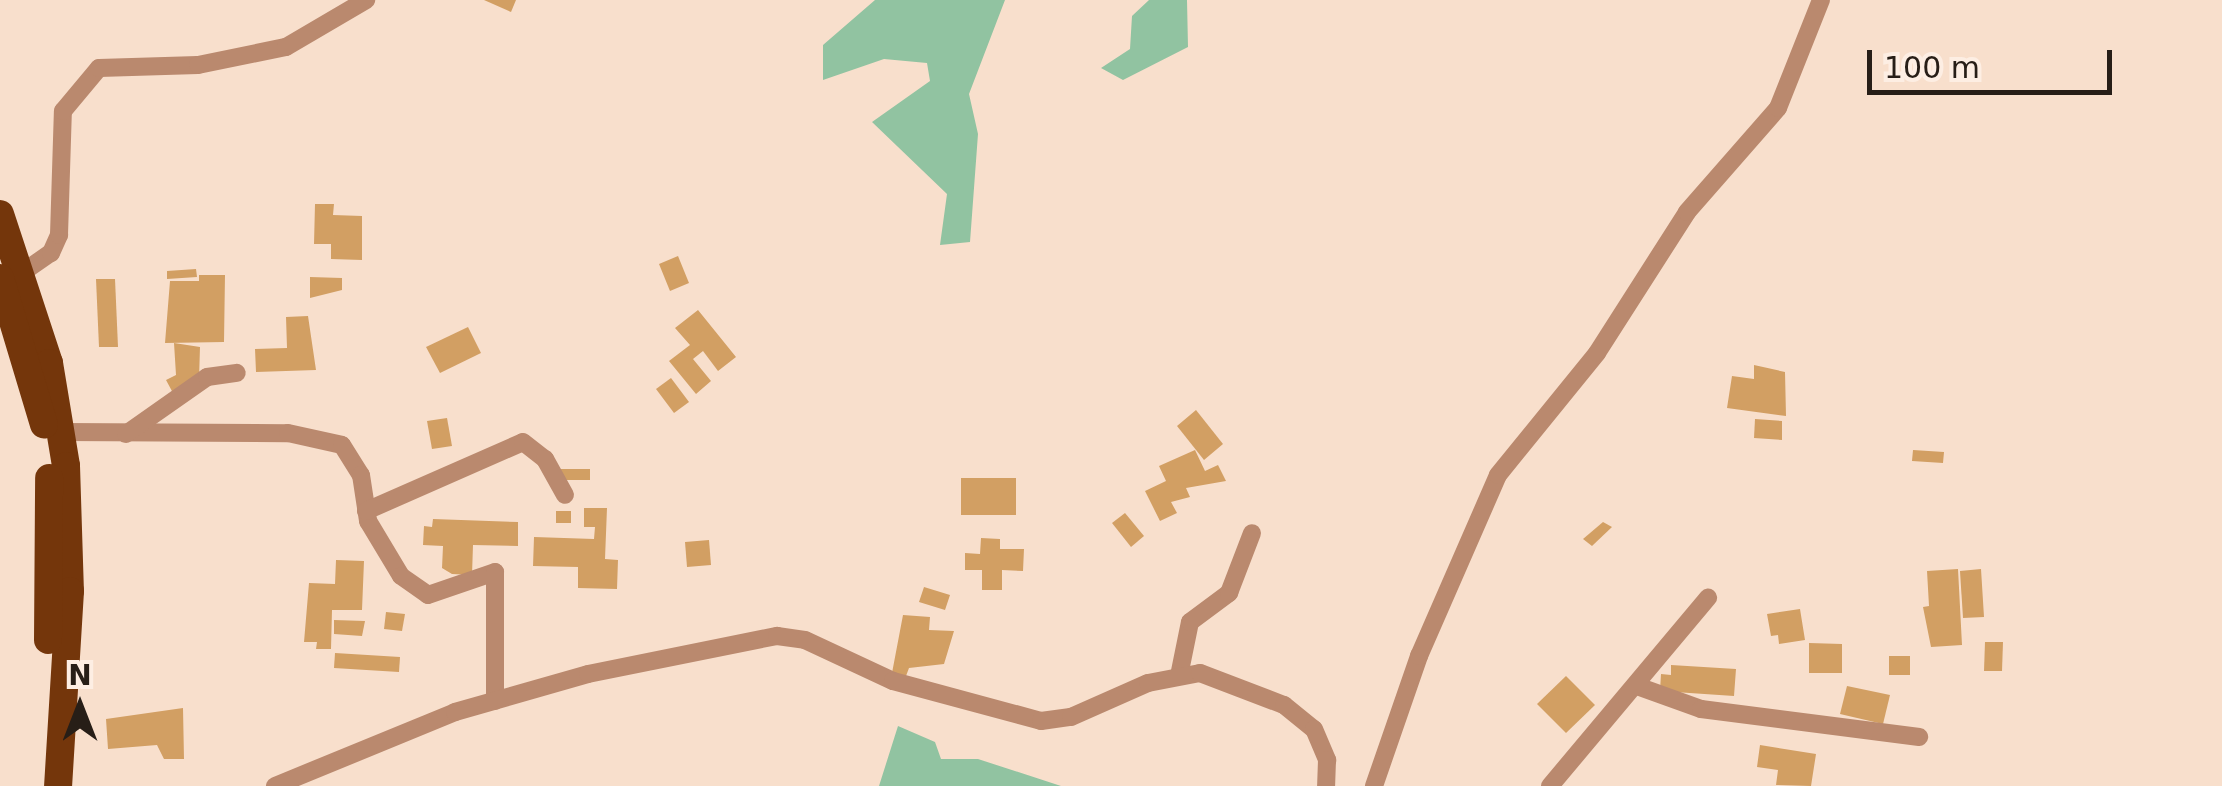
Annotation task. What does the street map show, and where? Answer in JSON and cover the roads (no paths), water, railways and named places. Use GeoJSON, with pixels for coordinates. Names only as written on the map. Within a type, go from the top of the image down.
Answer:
{"type":"FeatureCollection","features":[{"type":"Feature","properties":{"kind":"highway"},"geometry":{"type":"LineString","coordinates":[[0,214],[10,277],[46,430],[50,610],[40,786]]}},
{"type":"Feature","properties":{"kind":"highway"},"geometry":{"type":"LineString","coordinates":[[10,277],[49,362],[62,432],[70,591],[58,786]]}},
{"type":"Feature","properties":{"kind":"street"},"geometry":{"type":"LineString","coordinates":[[10,277],[51,253],[59,235],[63,111],[99,68],[198,65],[286,47],[366,0]]}},
{"type":"Feature","properties":{"kind":"street"},"geometry":{"type":"LineString","coordinates":[[1374,786],[1419,656],[1498,476],[1598,353],[1688,212],[1778,108],[1821,0]]}},
{"type":"Feature","properties":{"kind":"street"},"geometry":{"type":"LineString","coordinates":[[124,435],[207,377],[237,373]]}},
{"type":"Feature","properties":{"kind":"street"},"geometry":{"type":"LineString","coordinates":[[62,432],[314,436],[342,445],[361,475],[366,511],[401,576],[428,595],[495,572],[495,701]]}},
{"type":"Feature","properties":{"kind":"street"},"geometry":{"type":"LineString","coordinates":[[366,511],[523,442],[546,459],[565,495]]}},
{"type":"Feature","properties":{"kind":"street"},"geometry":{"type":"LineString","coordinates":[[1179,676],[1190,622],[1229,593],[1252,533]]}},
{"type":"Feature","properties":{"kind":"street"},"geometry":{"type":"LineString","coordinates":[[1550,786],[1708,598]]}},
{"type":"Feature","properties":{"kind":"street"},"geometry":{"type":"LineString","coordinates":[[275,786],[495,701],[664,656],[778,636],[805,640],[894,681],[1042,721],[1071,717],[1179,676],[1200,673],[1284,704],[1314,729],[1326,760],[1326,786]]}},
{"type":"Feature","properties":{"kind":"street"},"geometry":{"type":"LineString","coordinates":[[1637,686],[1701,710],[1918,737]]}}]}
